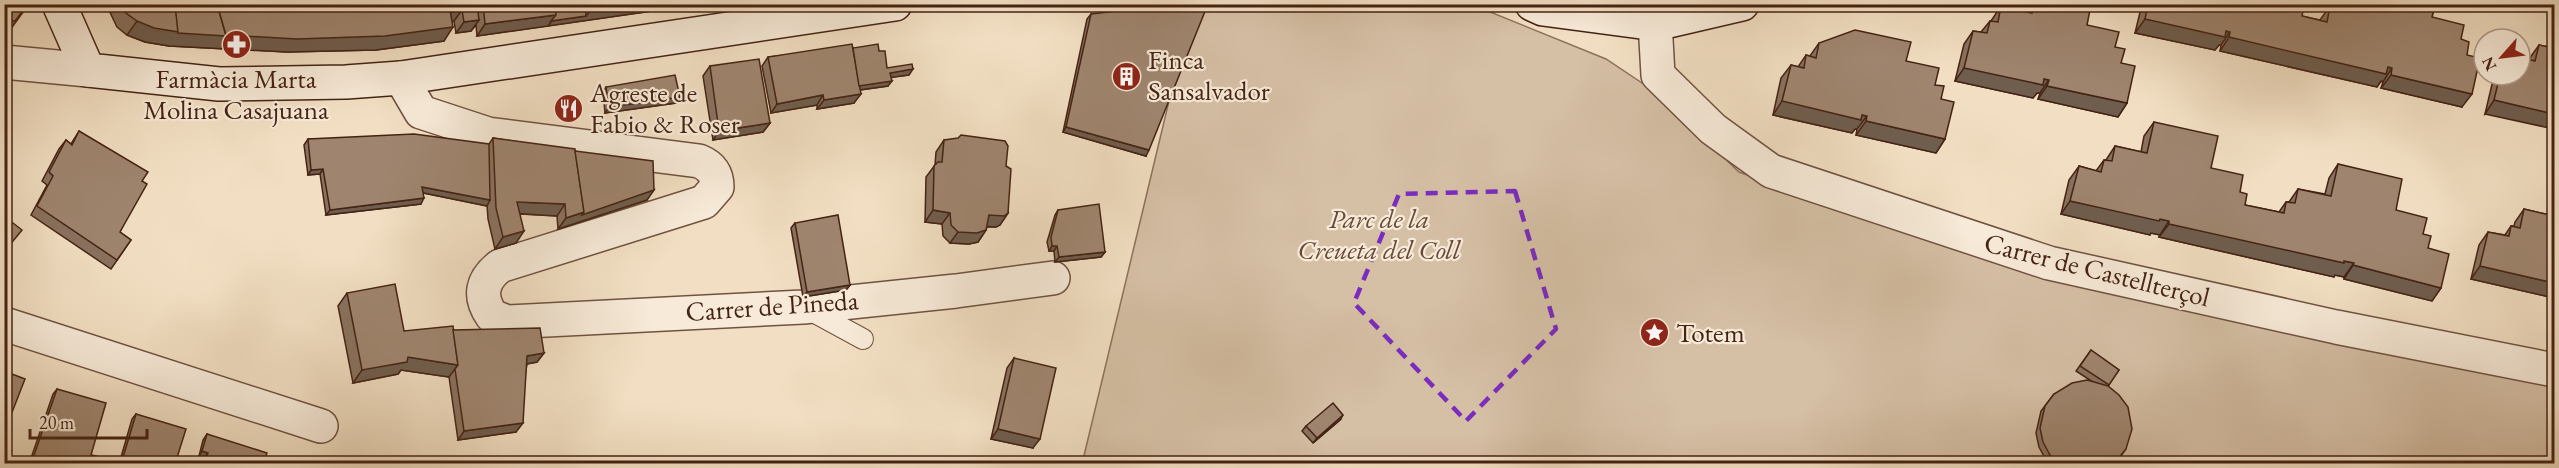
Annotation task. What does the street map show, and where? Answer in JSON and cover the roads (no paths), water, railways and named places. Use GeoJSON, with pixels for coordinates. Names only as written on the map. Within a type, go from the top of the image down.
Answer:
{"type":"FeatureCollection","features":[{"type":"Feature","properties":{"kind":"street"},"geometry":{"type":"LineString","coordinates":[[58,4],[88,70]]}},
{"type":"Feature","properties":{"kind":"street"},"geometry":{"type":"LineString","coordinates":[[4,62],[219,84],[346,82],[401,78],[895,4]]}},
{"type":"Feature","properties":{"kind":"street"},"geometry":{"type":"LineString","coordinates":[[1532,4],[1543,9],[1655,14],[1742,4]]}},
{"type":"Feature","properties":{"kind":"street","name":"Carrer de Castellterçol"},"geometry":{"type":"LineString","coordinates":[[1655,14],[1658,75],[1713,129],[1771,171],[2049,263],[2336,327],[2554,370]]}},
{"type":"Feature","properties":{"kind":"street","name":"Carrer de Pineda"},"geometry":{"type":"LineString","coordinates":[[401,78],[420,112],[488,134],[699,161],[708,165],[717,179],[717,187],[704,202],[500,266],[486,280],[483,289],[486,307],[492,316],[507,322],[803,307],[1053,278]]}},
{"type":"Feature","properties":{"kind":"street"},"geometry":{"type":"LineString","coordinates":[[4,324],[321,426]]}},
{"type":"Feature","properties":{"kind":"lane"},"geometry":{"type":"LineString","coordinates":[[803,307],[862,339]]}},
{"type":"Feature","properties":{"kind":"place","name":"Farmàcia Marta Molina Casajuana"},"geometry":{"type":"Point","coordinates":[236,44]}},
{"type":"Feature","properties":{"kind":"place","name":"Finca Sansalvador"},"geometry":{"type":"Point","coordinates":[1127,76]}},
{"type":"Feature","properties":{"kind":"place","name":"Agreste de Fabio & Roser"},"geometry":{"type":"Point","coordinates":[569,109]}},
{"type":"Feature","properties":{"kind":"place","name":"Totem"},"geometry":{"type":"Point","coordinates":[1655,333]}},
{"type":"Feature","properties":{"kind":"park label","name":"Parc de la Creueta del Coll"},"geometry":{"type":"Point","coordinates":[1379,234]}}]}
